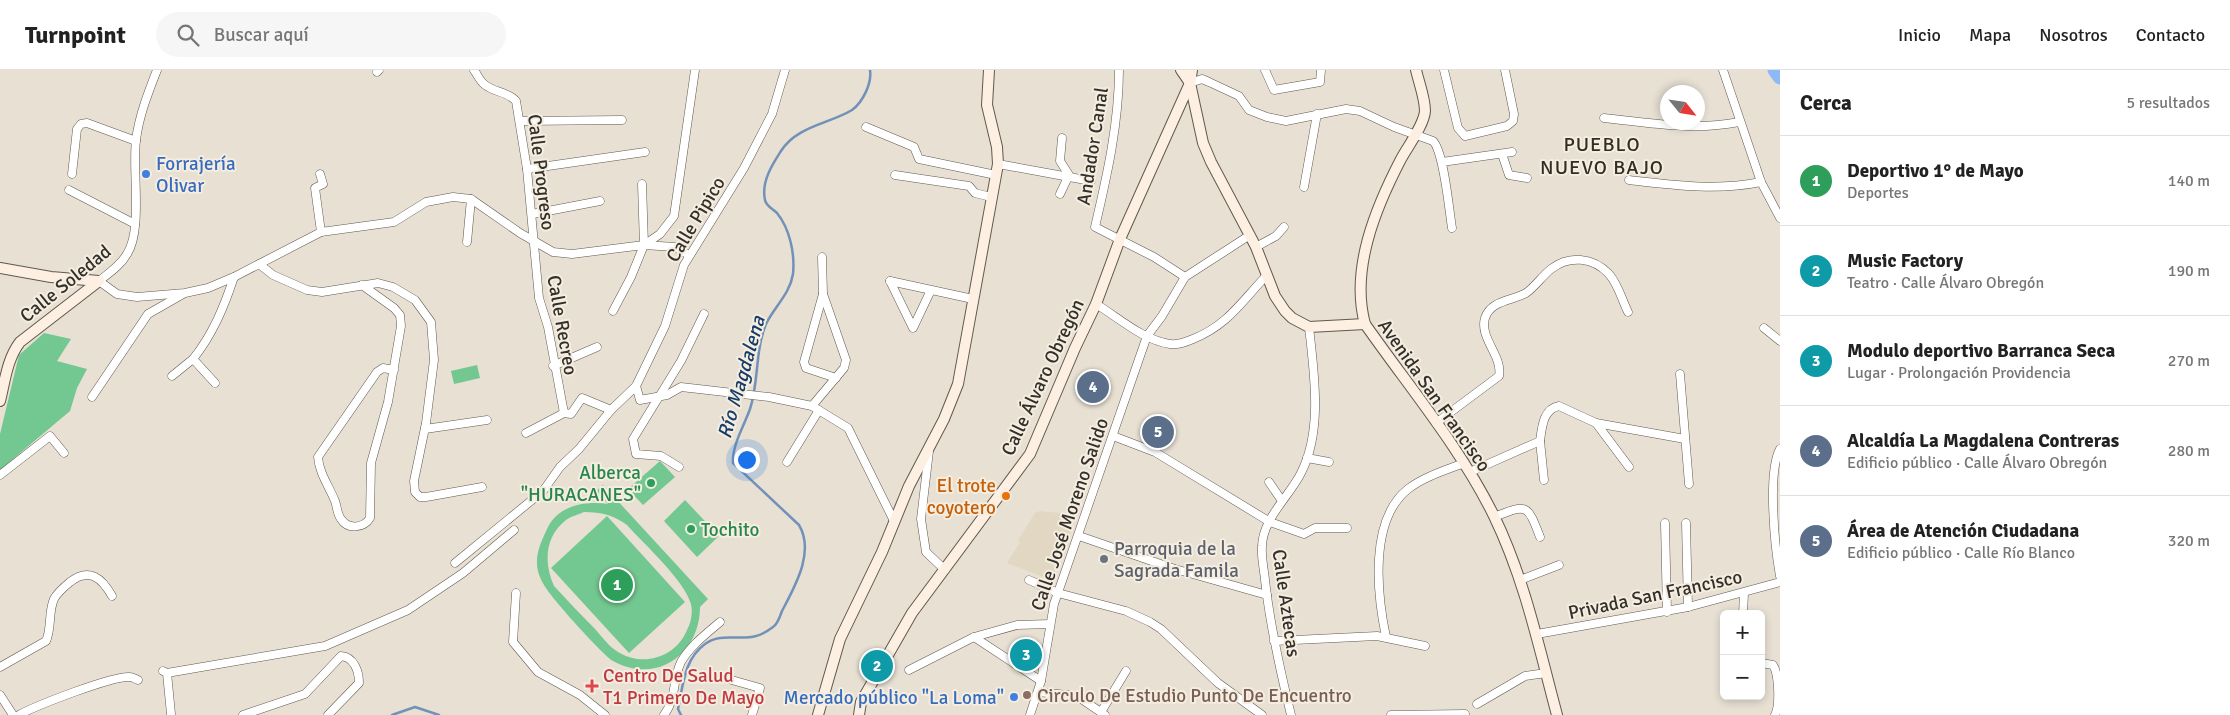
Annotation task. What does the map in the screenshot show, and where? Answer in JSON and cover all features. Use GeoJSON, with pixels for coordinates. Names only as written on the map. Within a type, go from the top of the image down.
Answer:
{"type":"FeatureCollection","features":[{"type":"Feature","properties":{"kind":"street","name":"Calle Soledad"},"geometry":{"type":"LineString","coordinates":[[0,401],[9,362],[13,351],[20,342],[99,281],[128,254],[135,224],[136,141],[141,115],[157,70]]}},
{"type":"Feature","properties":{"kind":"street","name":"Calle Progreso"},"geometry":{"type":"LineString","coordinates":[[474,70],[483,84],[496,91],[510,94],[516,101],[528,169],[535,243]]}},
{"type":"Feature","properties":{"kind":"street"},"geometry":{"type":"LineString","coordinates":[[644,245],[660,234],[674,216],[695,70]]}},
{"type":"Feature","properties":{"kind":"street","name":"Calle Pipico"},"geometry":{"type":"LineString","coordinates":[[636,386],[665,326],[675,288],[690,255],[744,168],[772,114],[785,70]]}},
{"type":"Feature","properties":{"kind":"street"},"geometry":{"type":"LineString","coordinates":[[818,715],[840,638],[944,419],[958,384],[998,164],[997,147],[987,105],[989,70]]}},
{"type":"Feature","properties":{"kind":"street","name":"Andador Canal"},"geometry":{"type":"LineString","coordinates":[[1119,70],[1119,96],[1108,172],[1095,227],[1120,239]]}},
{"type":"Feature","properties":{"kind":"street"},"geometry":{"type":"LineString","coordinates":[[1182,70],[1190,83],[1203,143],[1218,179],[1256,247],[1275,296],[1292,318],[1309,327]]}},
{"type":"Feature","properties":{"kind":"street"},"geometry":{"type":"LineString","coordinates":[[1190,83],[1192,70]]}},
{"type":"Feature","properties":{"kind":"street"},"geometry":{"type":"LineString","coordinates":[[1265,70],[1274,90],[1320,82],[1321,70]]}},
{"type":"Feature","properties":{"kind":"street"},"geometry":{"type":"LineString","coordinates":[[1365,324],[1362,312],[1361,281],[1366,251],[1386,191],[1424,118],[1425,110],[1416,70]]}},
{"type":"Feature","properties":{"kind":"street"},"geometry":{"type":"LineString","coordinates":[[1444,70],[1458,128],[1465,136],[1507,126],[1513,121],[1514,114],[1505,70]]}},
{"type":"Feature","properties":{"kind":"street"},"geometry":{"type":"LineString","coordinates":[[1723,70],[1739,122],[1761,182],[1780,218]]}},
{"type":"Feature","properties":{"kind":"street"},"geometry":{"type":"LineString","coordinates":[[1190,83],[1202,79],[1209,82],[1239,96],[1249,110],[1267,117],[1286,121],[1346,109],[1360,111],[1394,127],[1435,141],[1442,162],[1452,228]]}},
{"type":"Feature","properties":{"kind":"street","name":"Calle Álvaro Obregón"},"geometry":{"type":"LineString","coordinates":[[859,715],[861,702],[912,614],[1030,454],[1074,348],[1096,304],[1120,239],[1190,83]]}},
{"type":"Feature","properties":{"kind":"street"},"geometry":{"type":"LineString","coordinates":[[1304,187],[1317,114]]}},
{"type":"Feature","properties":{"kind":"street"},"geometry":{"type":"LineString","coordinates":[[1604,118],[1693,128],[1739,122]]}},
{"type":"Feature","properties":{"kind":"street"},"geometry":{"type":"LineString","coordinates":[[521,121],[622,120]]}},
{"type":"Feature","properties":{"kind":"street"},"geometry":{"type":"LineString","coordinates":[[72,174],[77,129],[81,124],[87,123],[136,141]]}},
{"type":"Feature","properties":{"kind":"street"},"geometry":{"type":"LineString","coordinates":[[866,127],[914,147],[919,159],[996,175]]}},
{"type":"Feature","properties":{"kind":"street"},"geometry":{"type":"LineString","coordinates":[[1062,138],[1060,161],[1069,175]]}},
{"type":"Feature","properties":{"kind":"street"},"geometry":{"type":"LineString","coordinates":[[528,169],[645,152]]}},
{"type":"Feature","properties":{"kind":"street"},"geometry":{"type":"LineString","coordinates":[[1442,162],[1512,152]]}},
{"type":"Feature","properties":{"kind":"street"},"geometry":{"type":"LineString","coordinates":[[1502,154],[1509,175],[1528,178]]}},
{"type":"Feature","properties":{"kind":"street"},"geometry":{"type":"LineString","coordinates":[[998,164],[1069,175],[1091,181]]}},
{"type":"Feature","properties":{"kind":"street"},"geometry":{"type":"LineString","coordinates":[[320,174],[323,184],[316,188],[321,232]]}},
{"type":"Feature","properties":{"kind":"street"},"geometry":{"type":"LineString","coordinates":[[895,175],[969,186],[974,193],[991,197]]}},
{"type":"Feature","properties":{"kind":"street"},"geometry":{"type":"LineString","coordinates":[[1060,194],[1069,175]]}},
{"type":"Feature","properties":{"kind":"street"},"geometry":{"type":"LineString","coordinates":[[1629,180],[1713,187],[1729,187],[1761,182]]}},
{"type":"Feature","properties":{"kind":"street"},"geometry":{"type":"LineString","coordinates":[[613,311],[631,277],[644,245],[642,184]]}},
{"type":"Feature","properties":{"kind":"street"},"geometry":{"type":"LineString","coordinates":[[69,190],[135,224]]}},
{"type":"Feature","properties":{"kind":"street"},"geometry":{"type":"LineString","coordinates":[[0,268],[51,277],[99,281],[117,294],[137,297],[185,293],[208,288],[234,277],[321,232],[394,222],[426,202],[453,197],[470,199],[535,243],[553,252],[572,254],[644,245],[675,247],[690,255]]}},
{"type":"Feature","properties":{"kind":"street"},"geometry":{"type":"LineString","coordinates":[[467,242],[470,199]]}},
{"type":"Feature","properties":{"kind":"street"},"geometry":{"type":"LineString","coordinates":[[532,214],[600,201]]}},
{"type":"Feature","properties":{"kind":"street"},"geometry":{"type":"LineString","coordinates":[[1256,247],[1276,236],[1284,227]]}},
{"type":"Feature","properties":{"kind":"street"},"geometry":{"type":"LineString","coordinates":[[1120,239],[1154,257],[1185,277],[1250,235]]}},
{"type":"Feature","properties":{"kind":"street","name":"Calle Recreo"},"geometry":{"type":"LineString","coordinates":[[535,243],[539,298],[548,327],[564,413]]}},
{"type":"Feature","properties":{"kind":"street"},"geometry":{"type":"LineString","coordinates":[[822,257],[823,294],[804,362],[806,368],[836,378]]}},
{"type":"Feature","properties":{"kind":"street"},"geometry":{"type":"LineString","coordinates":[[1436,423],[1499,376],[1500,367],[1485,332],[1485,317],[1489,311],[1493,306],[1526,293],[1551,269],[1565,261],[1575,259],[1589,261],[1608,274],[1628,312]]}},
{"type":"Feature","properties":{"kind":"street"},"geometry":{"type":"LineString","coordinates":[[259,264],[273,275],[307,290],[322,292],[378,283],[393,287],[415,300],[431,322],[434,360],[425,429],[414,481],[414,492],[420,497],[426,497],[482,487]]}},
{"type":"Feature","properties":{"kind":"street"},"geometry":{"type":"LineString","coordinates":[[1096,304],[1147,336],[1171,344],[1185,342],[1217,328],[1267,275]]}},
{"type":"Feature","properties":{"kind":"street"},"geometry":{"type":"LineString","coordinates":[[172,376],[193,359],[207,342],[224,306],[234,277]]}},
{"type":"Feature","properties":{"kind":"street","name":"Calle José Moreno Salido"},"geometry":{"type":"LineString","coordinates":[[1030,715],[1041,681],[1050,624],[1058,593],[1147,336],[1162,316],[1185,277]]}},
{"type":"Feature","properties":{"kind":"street"},"geometry":{"type":"LineString","coordinates":[[931,290],[913,328],[890,281],[973,298]]}},
{"type":"Feature","properties":{"kind":"street"},"geometry":{"type":"LineString","coordinates":[[362,285],[394,308],[400,315],[401,326],[394,370],[388,402],[371,463],[370,518],[366,524],[348,526],[341,520],[335,501],[322,475],[318,457],[377,372],[384,368],[394,370]]}},
{"type":"Feature","properties":{"kind":"street"},"geometry":{"type":"LineString","coordinates":[[92,397],[148,314],[185,293]]}},
{"type":"Feature","properties":{"kind":"street"},"geometry":{"type":"LineString","coordinates":[[787,462],[816,408],[844,368],[846,360],[823,294]]}},
{"type":"Feature","properties":{"kind":"street"},"geometry":{"type":"LineString","coordinates":[[679,467],[661,456],[636,454],[633,440],[681,360],[704,314]]}},
{"type":"Feature","properties":{"kind":"street","name":"Avenida San Francisco"},"geometry":{"type":"LineString","coordinates":[[1309,327],[1365,324],[1470,472],[1494,517],[1520,580],[1537,634],[1557,715]]}},
{"type":"Feature","properties":{"kind":"street","name":"Calle Aztecas"},"geometry":{"type":"LineString","coordinates":[[1291,715],[1274,641],[1261,547],[1270,522],[1282,501],[1301,475],[1307,458],[1316,398],[1309,327]]}},
{"type":"Feature","properties":{"kind":"street"},"geometry":{"type":"LineString","coordinates":[[1764,328],[1780,341]]}},
{"type":"Feature","properties":{"kind":"street"},"geometry":{"type":"LineString","coordinates":[[554,366],[597,347]]}},
{"type":"Feature","properties":{"kind":"street"},"geometry":{"type":"LineString","coordinates":[[193,359],[215,383]]}},
{"type":"Feature","properties":{"kind":"street"},"geometry":{"type":"LineString","coordinates":[[1680,374],[1689,484]]}},
{"type":"Feature","properties":{"kind":"street"},"geometry":{"type":"LineString","coordinates":[[455,563],[543,491],[560,467],[579,449],[611,410],[636,386],[640,400],[659,398],[681,387],[769,397],[816,408],[848,428],[894,521]]}},
{"type":"Feature","properties":{"kind":"street"},"geometry":{"type":"LineString","coordinates":[[526,433],[564,413],[571,414],[582,398],[611,410]]}},
{"type":"Feature","properties":{"kind":"street"},"geometry":{"type":"LineString","coordinates":[[1544,480],[1540,441],[1545,418],[1553,407],[1559,406],[1568,409],[1596,423],[1685,439]]}},
{"type":"Feature","properties":{"kind":"street"},"geometry":{"type":"LineString","coordinates":[[425,429],[486,420]]}},
{"type":"Feature","properties":{"kind":"street"},"geometry":{"type":"LineString","coordinates":[[1596,423],[1628,467]]}},
{"type":"Feature","properties":{"kind":"street"},"geometry":{"type":"LineString","coordinates":[[0,475],[50,436],[64,453]]}},
{"type":"Feature","properties":{"kind":"street"},"geometry":{"type":"LineString","coordinates":[[1113,436],[1163,456],[1270,522],[1304,534],[1315,528],[1347,528]]}},
{"type":"Feature","properties":{"kind":"street"},"geometry":{"type":"LineString","coordinates":[[1470,472],[1540,441]]}},
{"type":"Feature","properties":{"kind":"street"},"geometry":{"type":"LineString","coordinates":[[930,446],[921,519],[926,552],[945,570]]}},
{"type":"Feature","properties":{"kind":"street"},"geometry":{"type":"LineString","coordinates":[[1778,454],[1774,528],[1780,576]]}},
{"type":"Feature","properties":{"kind":"street"},"geometry":{"type":"LineString","coordinates":[[1307,458],[1329,462]]}},
{"type":"Feature","properties":{"kind":"street"},"geometry":{"type":"LineString","coordinates":[[1386,637],[1378,588],[1378,568],[1383,534],[1388,518],[1396,503],[1408,488],[1464,463]]}},
{"type":"Feature","properties":{"kind":"street"},"geometry":{"type":"LineString","coordinates":[[1269,482],[1282,501]]}},
{"type":"Feature","properties":{"kind":"street"},"geometry":{"type":"LineString","coordinates":[[1494,517],[1519,508],[1525,509],[1532,517],[1540,537]]}},
{"type":"Feature","properties":{"kind":"street"},"geometry":{"type":"LineString","coordinates":[[1664,523],[1667,612]]}},
{"type":"Feature","properties":{"kind":"street"},"geometry":{"type":"LineString","coordinates":[[1686,523],[1688,607]]}},
{"type":"Feature","properties":{"kind":"street"},"geometry":{"type":"LineString","coordinates":[[171,714],[165,672],[325,646],[408,610],[463,573],[514,530]]}},
{"type":"Feature","properties":{"kind":"street"},"geometry":{"type":"LineString","coordinates":[[1079,536],[1175,570],[1267,595]]}},
{"type":"Feature","properties":{"kind":"street"},"geometry":{"type":"LineString","coordinates":[[1520,580],[1559,564]]}},
{"type":"Feature","properties":{"kind":"street"},"geometry":{"type":"LineString","coordinates":[[0,667],[46,641],[50,608],[54,597],[76,577],[90,574],[98,577],[112,596]]}},
{"type":"Feature","properties":{"kind":"street"},"geometry":{"type":"LineString","coordinates":[[1029,580],[1058,593],[1126,611],[1150,622],[1161,629],[1218,683],[1262,715]]}},
{"type":"Feature","properties":{"kind":"street","name":"Privada San Francisco"},"geometry":{"type":"LineString","coordinates":[[1537,634],[1667,612],[1780,582]]}},
{"type":"Feature","properties":{"kind":"street"},"geometry":{"type":"LineString","coordinates":[[516,593],[513,642],[538,672],[580,695],[605,715]]}},
{"type":"Feature","properties":{"kind":"street"},"geometry":{"type":"LineString","coordinates":[[1743,610],[1744,593]]}},
{"type":"Feature","properties":{"kind":"street"},"geometry":{"type":"LineString","coordinates":[[664,715],[671,706],[681,663],[696,643],[720,622]]}},
{"type":"Feature","properties":{"kind":"street"},"geometry":{"type":"LineString","coordinates":[[909,670],[974,637],[1017,625],[1050,624]]}},
{"type":"Feature","properties":{"kind":"street"},"geometry":{"type":"LineString","coordinates":[[974,637],[1041,681]]}},
{"type":"Feature","properties":{"kind":"street"},"geometry":{"type":"LineString","coordinates":[[1274,641],[1386,637],[1424,646]]}},
{"type":"Feature","properties":{"kind":"street"},"geometry":{"type":"LineString","coordinates":[[243,715],[304,694],[341,656],[347,656],[353,660],[359,677],[359,683],[328,715]]}},
{"type":"Feature","properties":{"kind":"street"},"geometry":{"type":"LineString","coordinates":[[1765,663],[1770,663],[1775,668],[1779,707],[1775,715]]}},
{"type":"Feature","properties":{"kind":"street"},"geometry":{"type":"LineString","coordinates":[[1038,692],[1077,696],[1103,713],[1126,671]]}},
{"type":"Feature","properties":{"kind":"street"},"geometry":{"type":"LineString","coordinates":[[1477,704],[1525,676],[1546,673]]}},
{"type":"Feature","properties":{"kind":"street"},"geometry":{"type":"LineString","coordinates":[[714,675],[760,688],[752,715]]}},
{"type":"Feature","properties":{"kind":"street"},"geometry":{"type":"LineString","coordinates":[[19,715],[56,698],[103,684],[130,677],[138,680]]}},
{"type":"Feature","properties":{"kind":"street"},"geometry":{"type":"LineString","coordinates":[[0,695],[13,715]]}},
{"type":"Feature","properties":{"kind":"street"},"geometry":{"type":"LineString","coordinates":[[1391,715],[1465,714]]}},
{"type":"Feature","properties":{"kind":"shaded area"},"geometry":{"type":"Polygon","coordinates":[[[1040,511],[1060,513],[1070,522],[1071,530],[1051,580],[1007,563],[1020,542],[1018,540],[1035,513],[1040,511]]]}},
{"type":"Feature","properties":{"kind":"green space"},"geometry":{"type":"Polygon","coordinates":[[[44,333],[71,339],[57,361],[87,369],[77,388],[70,411],[0,470],[0,434],[19,355],[44,333]]]}},
{"type":"Feature","properties":{"kind":"green space"},"geometry":{"type":"Polygon","coordinates":[[[477,365],[480,378],[454,384],[451,371],[477,365]]]}},
{"type":"Feature","properties":{"kind":"green space","name":"Alberca \"HURACANES\""},"geometry":{"type":"Polygon","coordinates":[[[660,461],[675,477],[643,505],[628,489],[660,461]]]}},
{"type":"Feature","properties":{"kind":"green space"},"geometry":{"type":"Polygon","coordinates":[[[603,485],[708,599],[700,607],[698,624],[693,639],[673,661],[660,667],[645,669],[629,667],[613,661],[558,604],[539,575],[537,565],[538,553],[548,527],[566,509],[582,504],[608,504],[596,491],[603,485]],[[584,512],[568,519],[553,534],[548,551],[548,560],[554,586],[615,650],[635,659],[656,658],[666,654],[681,640],[690,624],[692,607],[687,595],[681,584],[627,525],[612,516],[584,512]]]}},
{"type":"Feature","properties":{"kind":"green space","name":"Tochito"},"geometry":{"type":"Polygon","coordinates":[[[685,500],[719,536],[697,557],[664,521],[685,500]]]}},
{"type":"Feature","properties":{"kind":"green space"},"geometry":{"type":"Polygon","coordinates":[[[607,516],[685,602],[629,653],[551,568],[607,516]]]}},
{"type":"Feature","properties":{"kind":"waterway","name":"Río Magdalena"},"geometry":{"type":"LineString","coordinates":[[681,715],[678,709],[683,682],[689,665],[698,650],[711,640],[717,638],[756,636],[775,626],[801,569],[805,546],[799,525],[733,463],[736,442],[753,399],[758,355],[766,324],[789,288],[793,274],[793,258],[788,234],[782,219],[768,206],[764,193],[766,180],[781,151],[804,131],[843,115],[856,107],[870,81],[870,70]]}},
{"type":"Feature","properties":{"kind":"waterway"},"geometry":{"type":"LineString","coordinates":[[1775,70],[1780,77]]}},
{"type":"Feature","properties":{"kind":"waterway"},"geometry":{"type":"LineString","coordinates":[[392,715],[415,707],[439,715]]}},
{"type":"Feature","properties":{"kind":"place","name":"Forrajería Olivar"},"geometry":{"type":"Point","coordinates":[146,174]}},
{"type":"Feature","properties":{"kind":"place","name":"Alcaldía La Magdalena Contreras"},"geometry":{"type":"Point","coordinates":[1093,387]}},
{"type":"Feature","properties":{"kind":"place","name":"Área de Atención Ciudadana"},"geometry":{"type":"Point","coordinates":[1158,432]}},
{"type":"Feature","properties":{"kind":"place","name":"Alberca \"HURACANES\""},"geometry":{"type":"Point","coordinates":[651,483]}},
{"type":"Feature","properties":{"kind":"place","name":"El trote coyotero"},"geometry":{"type":"Point","coordinates":[1006,496]}},
{"type":"Feature","properties":{"kind":"place","name":"Tochito"},"geometry":{"type":"Point","coordinates":[691,529]}},
{"type":"Feature","properties":{"kind":"place","name":"Parroquia de la Sagrada Famila"},"geometry":{"type":"Point","coordinates":[1104,559]}},
{"type":"Feature","properties":{"kind":"place","name":"Deportivo 1° de Mayo"},"geometry":{"type":"Point","coordinates":[617,585]}},
{"type":"Feature","properties":{"kind":"place","name":"Modulo deportivo Barranca Seca"},"geometry":{"type":"Point","coordinates":[1026,655]}},
{"type":"Feature","properties":{"kind":"place","name":"Music Factory"},"geometry":{"type":"Point","coordinates":[877,666]}},
{"type":"Feature","properties":{"kind":"place","name":"Centro De Salud T1 Primero De Mayo"},"geometry":{"type":"Point","coordinates":[592,686]}},
{"type":"Feature","properties":{"kind":"place","name":"Circulo De Estudio Punto De Encuentro"},"geometry":{"type":"Point","coordinates":[1027,695]}},
{"type":"Feature","properties":{"kind":"place","name":"Mercado público \"La Loma\""},"geometry":{"type":"Point","coordinates":[1014,697]}},
{"type":"Feature","properties":{"kind":"district","name":"PUEBLO NUEVO BAJO"},"geometry":{"type":"Point","coordinates":[1602,156]}}]}
